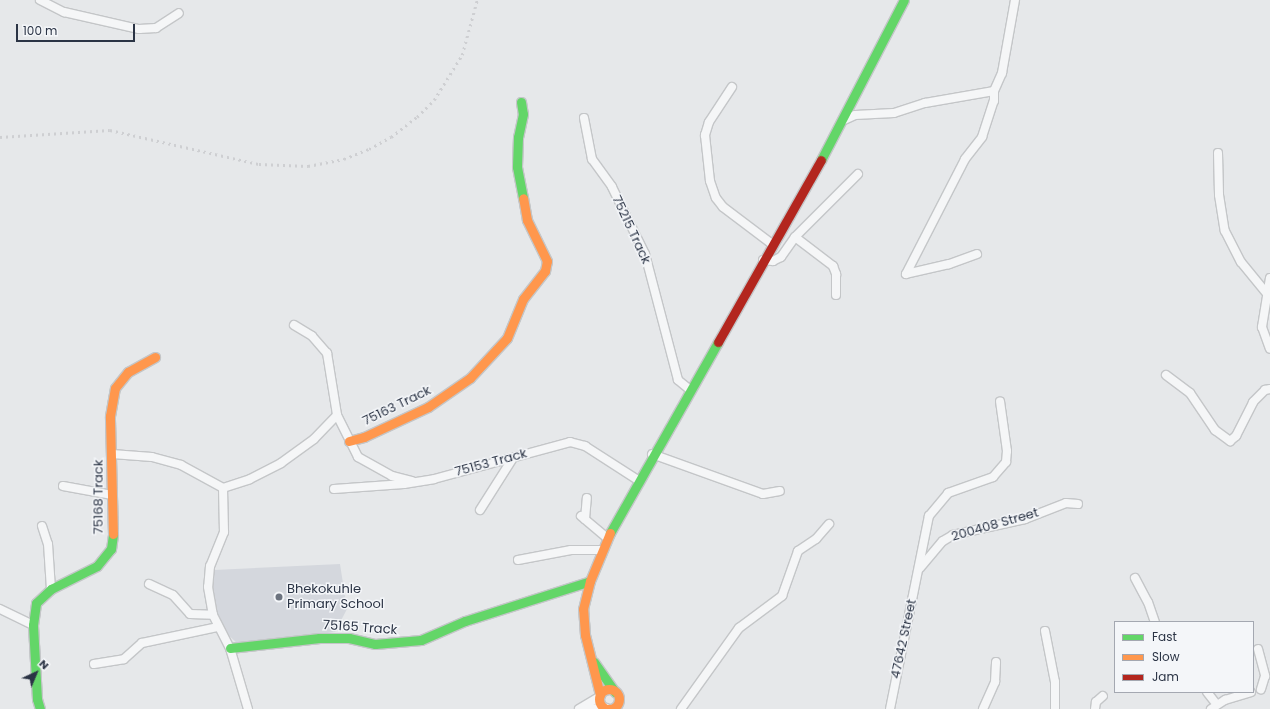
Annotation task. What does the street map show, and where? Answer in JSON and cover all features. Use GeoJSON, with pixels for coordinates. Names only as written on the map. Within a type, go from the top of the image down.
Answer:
{"type":"FeatureCollection","features":[{"type":"Feature","properties":{"kind":"street"},"geometry":{"type":"LineString","coordinates":[[40,0],[64,12],[139,29],[156,28],[179,13]]}},
{"type":"Feature","properties":{"kind":"street"},"geometry":{"type":"LineString","coordinates":[[607,709],[600,703],[600,696],[592,658],[585,635],[583,608],[590,581],[607,538],[652,454],[844,120],[904,0]]}},
{"type":"Feature","properties":{"kind":"street"},"geometry":{"type":"LineString","coordinates":[[977,254],[950,264],[906,274],[965,159],[982,137],[994,101],[994,92],[1002,73],[1015,0]]}},
{"type":"Feature","properties":{"kind":"street"},"geometry":{"type":"LineString","coordinates":[[732,87],[709,122],[705,135],[710,181],[716,198],[723,207],[772,244]]}},
{"type":"Feature","properties":{"kind":"street"},"geometry":{"type":"LineString","coordinates":[[844,120],[867,114],[894,113],[932,102],[994,92]]}},
{"type":"Feature","properties":{"kind":"street","name":"75163 Track"},"geometry":{"type":"LineString","coordinates":[[349,441],[412,415],[470,378],[511,331],[523,300],[544,271],[547,261],[527,220],[516,167],[518,137],[523,114],[521,102]]}},
{"type":"Feature","properties":{"kind":"street","name":"75215 Track"},"geometry":{"type":"LineString","coordinates":[[584,118],[592,159],[612,187],[645,254],[678,380],[689,389]]}},
{"type":"Feature","properties":{"kind":"street"},"geometry":{"type":"LineString","coordinates":[[1218,153],[1219,195],[1225,231],[1241,262],[1268,295]]}},
{"type":"Feature","properties":{"kind":"street"},"geometry":{"type":"LineString","coordinates":[[763,260],[773,261],[781,258],[795,237],[858,174]]}},
{"type":"Feature","properties":{"kind":"street"},"geometry":{"type":"LineString","coordinates":[[795,237],[833,266],[836,274],[836,295]]}},
{"type":"Feature","properties":{"kind":"street"},"geometry":{"type":"LineString","coordinates":[[1270,278],[1262,327],[1270,349]]}},
{"type":"Feature","properties":{"kind":"street"},"geometry":{"type":"LineString","coordinates":[[294,325],[322,344],[331,366],[337,415],[358,457],[392,476],[417,482]]}},
{"type":"Feature","properties":{"kind":"street","name":"75168 Track"},"geometry":{"type":"LineString","coordinates":[[40,709],[37,699],[33,625],[36,603],[51,588],[97,566],[111,549],[113,537],[110,416],[115,388],[128,372],[155,357]]}},
{"type":"Feature","properties":{"kind":"street"},"geometry":{"type":"LineString","coordinates":[[1166,375],[1190,393],[1215,430],[1230,441],[1236,436],[1254,402],[1265,390],[1270,389]]}},
{"type":"Feature","properties":{"kind":"street"},"geometry":{"type":"LineString","coordinates":[[919,568],[929,516],[933,509],[948,493],[993,476],[1006,462],[1007,451],[1000,401]]}},
{"type":"Feature","properties":{"kind":"street"},"geometry":{"type":"LineString","coordinates":[[112,454],[152,457],[181,466],[223,488],[250,479],[281,463],[314,440],[337,415]]}},
{"type":"Feature","properties":{"kind":"street","name":"75153 Track"},"geometry":{"type":"LineString","coordinates":[[334,489],[417,482],[570,442],[577,443],[638,480]]}},
{"type":"Feature","properties":{"kind":"street"},"geometry":{"type":"LineString","coordinates":[[652,454],[763,494],[780,491]]}},
{"type":"Feature","properties":{"kind":"street"},"geometry":{"type":"LineString","coordinates":[[480,510],[513,458]]}},
{"type":"Feature","properties":{"kind":"street"},"geometry":{"type":"LineString","coordinates":[[63,486],[112,495]]}},
{"type":"Feature","properties":{"kind":"street"},"geometry":{"type":"LineString","coordinates":[[223,488],[225,526],[209,572],[208,587],[213,615],[230,648],[248,709]]}},
{"type":"Feature","properties":{"kind":"street"},"geometry":{"type":"LineString","coordinates":[[587,498],[583,517],[607,538]]}},
{"type":"Feature","properties":{"kind":"street","name":"200408 Street"},"geometry":{"type":"LineString","coordinates":[[919,568],[943,541],[953,535],[1025,519],[1066,503],[1078,504]]}},
{"type":"Feature","properties":{"kind":"street"},"geometry":{"type":"LineString","coordinates":[[681,709],[739,628],[782,596],[798,551],[816,539],[829,524]]}},
{"type":"Feature","properties":{"kind":"street"},"geometry":{"type":"LineString","coordinates":[[42,526],[48,544],[51,588]]}},
{"type":"Feature","properties":{"kind":"street"},"geometry":{"type":"LineString","coordinates":[[518,560],[571,550],[602,550]]}},
{"type":"Feature","properties":{"kind":"street","name":"47642 Street"},"geometry":{"type":"LineString","coordinates":[[890,709],[919,568]]}},
{"type":"Feature","properties":{"kind":"street"},"geometry":{"type":"LineString","coordinates":[[1135,578],[1148,602],[1154,621]]}},
{"type":"Feature","properties":{"kind":"street","name":"75165 Track"},"geometry":{"type":"LineString","coordinates":[[230,648],[319,638],[354,638],[375,644],[404,643],[421,640],[464,621],[590,581]]}},
{"type":"Feature","properties":{"kind":"street"},"geometry":{"type":"LineString","coordinates":[[149,584],[173,594],[190,614],[213,615]]}},
{"type":"Feature","properties":{"kind":"street"},"geometry":{"type":"LineString","coordinates":[[0,610],[33,625]]}},
{"type":"Feature","properties":{"kind":"street"},"geometry":{"type":"LineString","coordinates":[[94,664],[124,659],[142,643],[218,627]]}},
{"type":"Feature","properties":{"kind":"street"},"geometry":{"type":"LineString","coordinates":[[1045,631],[1055,682],[1055,709]]}},
{"type":"Feature","properties":{"kind":"street"},"geometry":{"type":"LineString","coordinates":[[1254,692],[1266,689],[1265,676],[1258,649]]}},
{"type":"Feature","properties":{"kind":"street"},"geometry":{"type":"LineString","coordinates":[[592,658],[617,695],[622,709]]}},
{"type":"Feature","properties":{"kind":"street"},"geometry":{"type":"LineString","coordinates":[[983,709],[995,682],[996,662]]}},
{"type":"Feature","properties":{"kind":"street"},"geometry":{"type":"LineString","coordinates":[[578,709],[600,696],[608,689],[617,695]]}},
{"type":"Feature","properties":{"kind":"street"},"geometry":{"type":"LineString","coordinates":[[1207,693],[1214,707],[1230,698],[1248,693]]}},
{"type":"Feature","properties":{"kind":"street"},"geometry":{"type":"LineString","coordinates":[[584,709],[607,709],[617,705],[617,695]]}},
{"type":"Feature","properties":{"kind":"street"},"geometry":{"type":"LineString","coordinates":[[1095,709],[1096,702],[1103,696]]}},
{"type":"Feature","properties":{"kind":"shaded area","name":"Bhekokuhle Primary School"},"geometry":{"type":"Polygon","coordinates":[[[340,564],[347,609],[335,632],[239,645],[222,629],[216,619],[212,586],[214,570],[340,564]]]}},
{"type":"Feature","properties":{"kind":"railway"},"geometry":{"type":"LineString","coordinates":[[0,137],[110,130],[259,164],[308,166],[344,159],[369,149],[391,137],[417,117],[434,100],[462,55],[477,0]]}},
{"type":"Feature","properties":{"kind":"traffic: fast"},"geometry":{"type":"LineString","coordinates":[[821,160],[904,0]]}},
{"type":"Feature","properties":{"kind":"traffic: fast"},"geometry":{"type":"LineString","coordinates":[[521,102],[523,114],[518,137],[517,167],[523,198]]}},
{"type":"Feature","properties":{"kind":"traffic: fast"},"geometry":{"type":"LineString","coordinates":[[610,533],[718,342]]}},
{"type":"Feature","properties":{"kind":"traffic: fast"},"geometry":{"type":"LineString","coordinates":[[40,709],[37,699],[33,625],[36,603],[51,589],[97,566],[111,549],[113,534]]}},
{"type":"Feature","properties":{"kind":"traffic: fast"},"geometry":{"type":"LineString","coordinates":[[230,648],[319,638],[349,638],[375,644],[421,640],[465,621],[590,581]]}},
{"type":"Feature","properties":{"kind":"traffic: fast"},"geometry":{"type":"LineString","coordinates":[[594,662],[615,692]]}},
{"type":"Feature","properties":{"kind":"traffic: slow"},"geometry":{"type":"LineString","coordinates":[[349,441],[364,437],[428,407],[470,378],[507,338],[523,299],[545,271],[547,261],[527,220],[523,198]]}},
{"type":"Feature","properties":{"kind":"traffic: slow"},"geometry":{"type":"LineString","coordinates":[[113,534],[110,416],[115,388],[128,372],[155,357]]}},
{"type":"Feature","properties":{"kind":"traffic: slow"},"geometry":{"type":"LineString","coordinates":[[600,695],[585,635],[583,609],[590,581],[610,533]]}},
{"type":"Feature","properties":{"kind":"traffic: slow"},"geometry":{"type":"LineString","coordinates":[[609,689],[616,692],[619,699],[616,706],[609,709],[602,706],[599,699],[602,692],[609,689]]}},
{"type":"Feature","properties":{"kind":"traffic: jam"},"geometry":{"type":"LineString","coordinates":[[718,342],[821,160]]}},
{"type":"Feature","properties":{"kind":"place","name":"Bhekokuhle Primary School"},"geometry":{"type":"Point","coordinates":[279,597]}}]}
